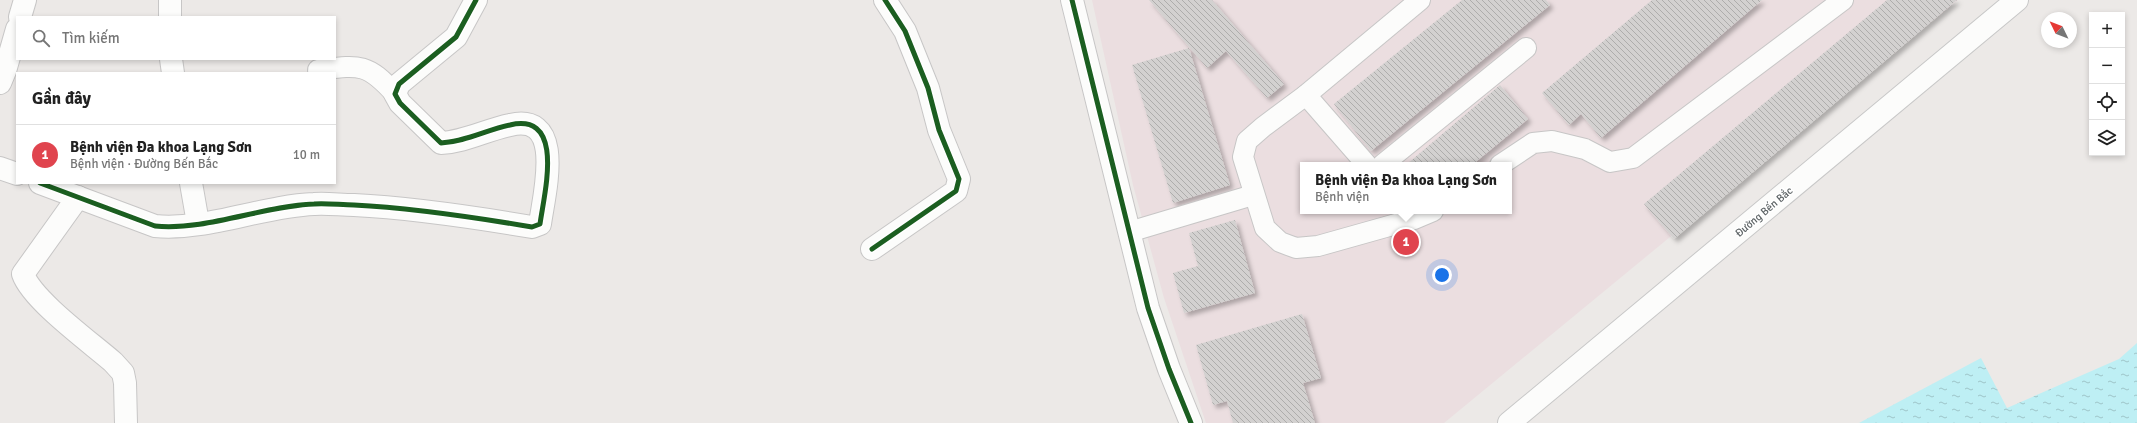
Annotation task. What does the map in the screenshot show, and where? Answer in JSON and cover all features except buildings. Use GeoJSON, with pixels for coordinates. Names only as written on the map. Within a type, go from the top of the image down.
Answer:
{"type":"FeatureCollection","features":[{"type":"Feature","properties":{"kind":"street"},"geometry":{"type":"LineString","coordinates":[[20,16],[25,0]]}},
{"type":"Feature","properties":{"kind":"street"},"geometry":{"type":"LineString","coordinates":[[170,0],[170,16]]}},
{"type":"Feature","properties":{"kind":"street"},"geometry":{"type":"LineString","coordinates":[[43,184],[155,226],[173,228],[265,210],[314,204],[377,206],[457,215],[532,227],[540,224],[548,158],[545,139],[540,131],[528,126],[511,124],[453,142],[441,143],[400,103],[395,94],[399,84],[456,37],[476,0]]}},
{"type":"Feature","properties":{"kind":"street"},"geometry":{"type":"LineString","coordinates":[[872,249],[956,191],[958,179],[938,130],[928,88],[904,30],[885,0]]}},
{"type":"Feature","properties":{"kind":"street"},"geometry":{"type":"LineString","coordinates":[[1072,0],[1148,308],[1169,369],[1191,423]]}},
{"type":"Feature","properties":{"kind":"street","name":"Đường Bến Bắc"},"geometry":{"type":"LineString","coordinates":[[1509,423],[2017,0]]}},
{"type":"Feature","properties":{"kind":"street"},"geometry":{"type":"LineString","coordinates":[[0,83],[16,32]]}},
{"type":"Feature","properties":{"kind":"street"},"geometry":{"type":"LineString","coordinates":[[171,60],[173,72]]}},
{"type":"Feature","properties":{"kind":"street"},"geometry":{"type":"LineString","coordinates":[[0,168],[16,174]]}},
{"type":"Feature","properties":{"kind":"street"},"geometry":{"type":"LineString","coordinates":[[191,184],[198,223]]}},
{"type":"Feature","properties":{"kind":"street"},"geometry":{"type":"LineString","coordinates":[[78,197],[23,274],[27,285],[38,298],[113,362],[123,374],[125,383],[126,423]]}},
{"type":"Feature","properties":{"kind":"lane"},"geometry":{"type":"LineString","coordinates":[[1410,215],[1318,246],[1296,248],[1280,242],[1265,228],[1253,195],[1243,157],[1247,141],[1263,127],[1306,95],[1420,0]]}},
{"type":"Feature","properties":{"kind":"lane"},"geometry":{"type":"LineString","coordinates":[[1504,162],[1533,143],[1552,141],[1585,149],[1610,162],[1633,158],[1843,0]]}},
{"type":"Feature","properties":{"kind":"lane"},"geometry":{"type":"LineString","coordinates":[[1386,162],[1526,48]]}},
{"type":"Feature","properties":{"kind":"lane"},"geometry":{"type":"LineString","coordinates":[[318,70],[342,67],[364,68],[382,79],[395,94]]}},
{"type":"Feature","properties":{"kind":"lane"},"geometry":{"type":"LineString","coordinates":[[1306,95],[1364,162]]}},
{"type":"Feature","properties":{"kind":"lane"},"geometry":{"type":"LineString","coordinates":[[1129,232],[1253,195]]}},
{"type":"Feature","properties":{"kind":"shaded area"},"geometry":{"type":"Polygon","coordinates":[[[1092,0],[1958,0],[1444,423],[1206,423],[1164,298],[1133,185],[1092,0]]]}},
{"type":"Feature","properties":{"kind":"water"},"geometry":{"type":"Polygon","coordinates":[[[2137,343],[2137,423],[1859,423],[1981,358],[2007,408],[2119,359],[2137,343]]]}},
{"type":"Feature","properties":{"kind":"cycle path"},"geometry":{"type":"LineString","coordinates":[[43,184],[155,226],[174,227],[194,225],[274,209],[319,204],[376,206],[465,216],[532,227],[540,224],[545,194],[548,158],[545,143],[539,131],[528,124],[510,125],[467,138],[441,143],[400,103],[395,94],[399,84],[456,37],[476,0]]}},
{"type":"Feature","properties":{"kind":"cycle path"},"geometry":{"type":"LineString","coordinates":[[872,249],[956,191],[959,179],[939,130],[928,88],[905,31],[885,0]]}},
{"type":"Feature","properties":{"kind":"cycle path"},"geometry":{"type":"LineString","coordinates":[[1072,0],[1148,308],[1169,369],[1191,423]]}},
{"type":"Feature","properties":{"kind":"place","name":"Bệnh viện Đa khoa Lạng Sơn"},"geometry":{"type":"Point","coordinates":[1406,242]}}]}
